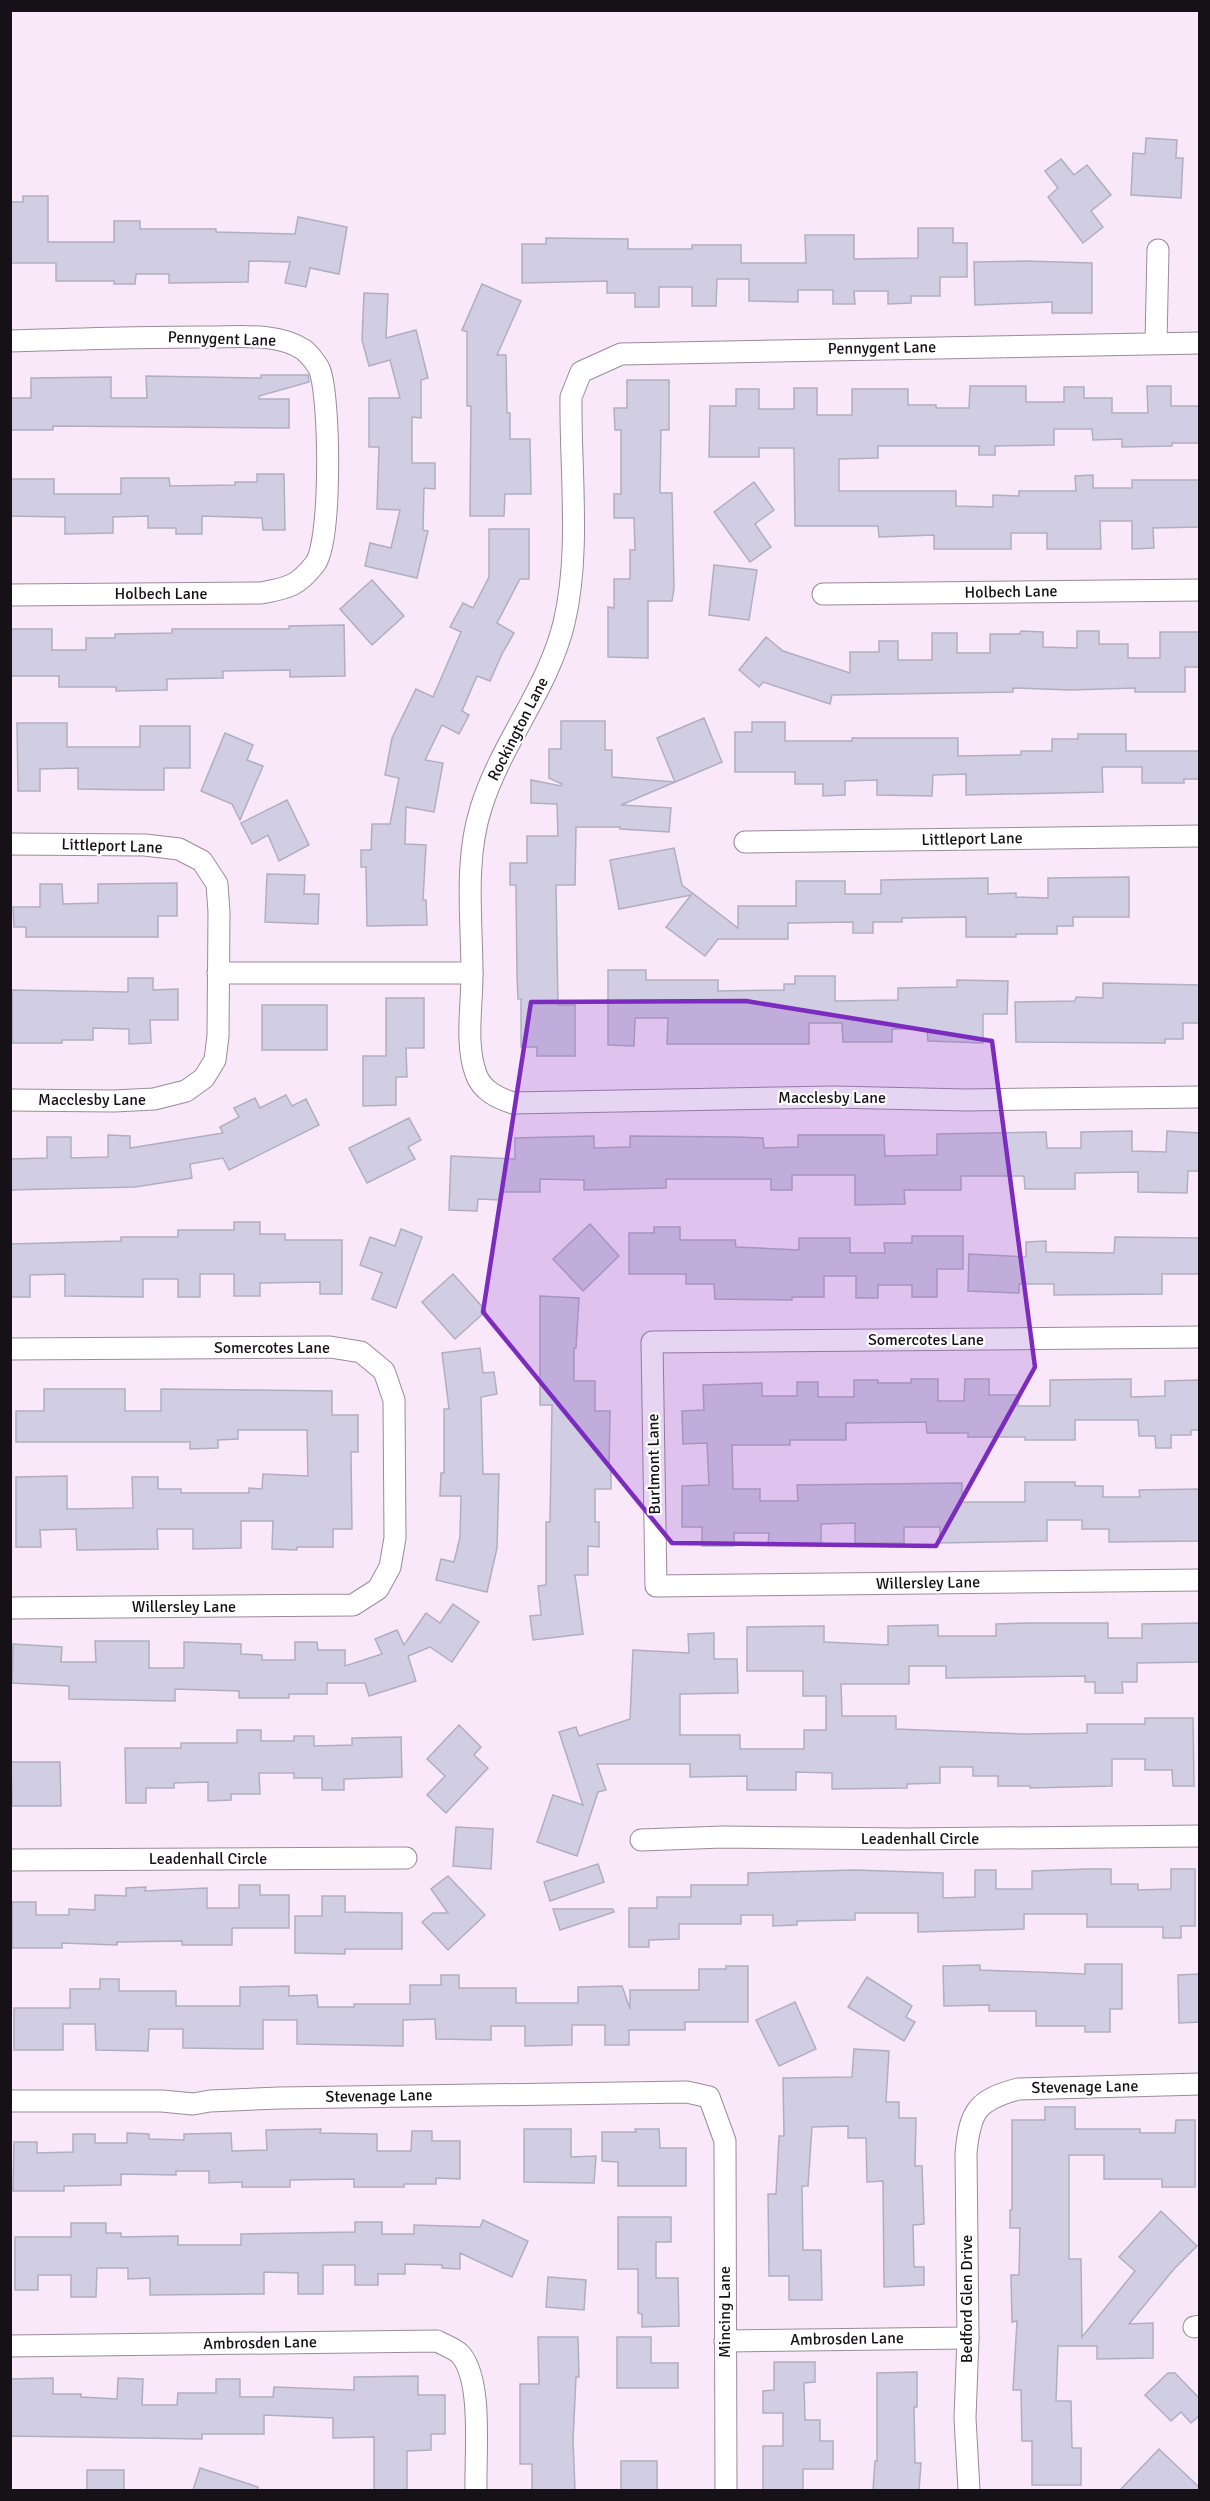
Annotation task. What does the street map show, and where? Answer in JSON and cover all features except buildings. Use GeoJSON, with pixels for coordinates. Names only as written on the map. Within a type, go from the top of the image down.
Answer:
{"type":"FeatureCollection","features":[{"type":"Feature","properties":{"kind":"street"},"geometry":{"type":"LineString","coordinates":[[1156,342],[1158,250]]}},
{"type":"Feature","properties":{"kind":"street","name":"Pennygent Lane"},"geometry":{"type":"LineString","coordinates":[[10,341],[151,337],[252,338],[282,340],[305,350],[319,369],[325,397],[326,522],[322,548],[316,563],[305,574]]}},
{"type":"Feature","properties":{"kind":"street","name":"Pennygent Lane"},"geometry":{"type":"LineString","coordinates":[[576,384],[581,372],[621,354],[1156,342],[1200,343]]}},
{"type":"Feature","properties":{"kind":"street","name":"Rockington Lane"},"geometry":{"type":"LineString","coordinates":[[476,1075],[471,1046],[470,880],[475,833],[480,810],[498,765],[550,665],[569,600],[573,523],[571,397],[576,384]]}},
{"type":"Feature","properties":{"kind":"street","name":"Holbech Lane"},"geometry":{"type":"LineString","coordinates":[[10,595],[261,593],[292,587],[305,574]]}},
{"type":"Feature","properties":{"kind":"street","name":"Holbech Lane"},"geometry":{"type":"LineString","coordinates":[[823,594],[1200,590]]}},
{"type":"Feature","properties":{"kind":"street","name":"Littleport Lane"},"geometry":{"type":"LineString","coordinates":[[745,842],[1200,836]]}},
{"type":"Feature","properties":{"kind":"street","name":"Littleport Lane"},"geometry":{"type":"LineString","coordinates":[[10,844],[145,845],[179,849],[202,861],[217,884],[219,973]]}},
{"type":"Feature","properties":{"kind":"street"},"geometry":{"type":"LineString","coordinates":[[219,973],[472,973]]}},
{"type":"Feature","properties":{"kind":"street","name":"Macclesby Lane"},"geometry":{"type":"LineString","coordinates":[[10,1100],[137,1101],[186,1091],[204,1078],[214,1060],[218,1036],[219,973]]}},
{"type":"Feature","properties":{"kind":"street","name":"Macclesby Lane"},"geometry":{"type":"LineString","coordinates":[[476,1075],[493,1097],[513,1103],[834,1097],[966,1100],[1200,1097]]}},
{"type":"Feature","properties":{"kind":"street","name":"Somercotes Lane"},"geometry":{"type":"LineString","coordinates":[[652,1342],[1200,1337]]}},
{"type":"Feature","properties":{"kind":"street","name":"Burlmont Lane"},"geometry":{"type":"LineString","coordinates":[[652,1342],[656,1586]]}},
{"type":"Feature","properties":{"kind":"street","name":"Somercotes Lane"},"geometry":{"type":"LineString","coordinates":[[10,1349],[330,1347],[361,1352],[384,1371],[394,1400],[395,1538],[390,1567],[378,1589],[356,1603]]}},
{"type":"Feature","properties":{"kind":"street","name":"Willersley Lane"},"geometry":{"type":"LineString","coordinates":[[656,1586],[1200,1580]]}},
{"type":"Feature","properties":{"kind":"street","name":"Willersley Lane"},"geometry":{"type":"LineString","coordinates":[[10,1608],[334,1606],[356,1603]]}},
{"type":"Feature","properties":{"kind":"street","name":"Leadenhall Circle"},"geometry":{"type":"LineString","coordinates":[[641,1840],[723,1837],[907,1839],[1200,1836]]}},
{"type":"Feature","properties":{"kind":"street","name":"Leadenhall Circle"},"geometry":{"type":"LineString","coordinates":[[10,1860],[406,1858]]}},
{"type":"Feature","properties":{"kind":"street","name":"Stevenage Lane"},"geometry":{"type":"LineString","coordinates":[[976,2109],[994,2095],[1018,2089],[1200,2084]]}},
{"type":"Feature","properties":{"kind":"street","name":"Stevenage Lane"},"geometry":{"type":"LineString","coordinates":[[10,2101],[162,2101],[193,2104],[210,2101],[303,2097],[687,2092],[709,2097],[722,2133]]}},
{"type":"Feature","properties":{"kind":"street","name":"Bedford Glen Drive"},"geometry":{"type":"LineString","coordinates":[[969,2490],[965,2418],[968,2338],[966,2153],[968,2135],[976,2109]]}},
{"type":"Feature","properties":{"kind":"street","name":"Mincing Lane"},"geometry":{"type":"LineString","coordinates":[[722,2133],[724,2141],[726,2490]]}},
{"type":"Feature","properties":{"kind":"street","name":"Ambrosden Lane"},"geometry":{"type":"LineString","coordinates":[[725,2341],[968,2338]]}},
{"type":"Feature","properties":{"kind":"street","name":"Ambrosden Lane"},"geometry":{"type":"LineString","coordinates":[[10,2346],[437,2342],[460,2353],[472,2376],[476,2490]]}},
{"type":"Feature","properties":{"kind":"highlighted area"},"geometry":{"type":"Polygon","coordinates":[[[746,1001],[992,1041],[1035,1367],[936,1546],[672,1543],[483,1312],[531,1002],[746,1001]]]}}]}
